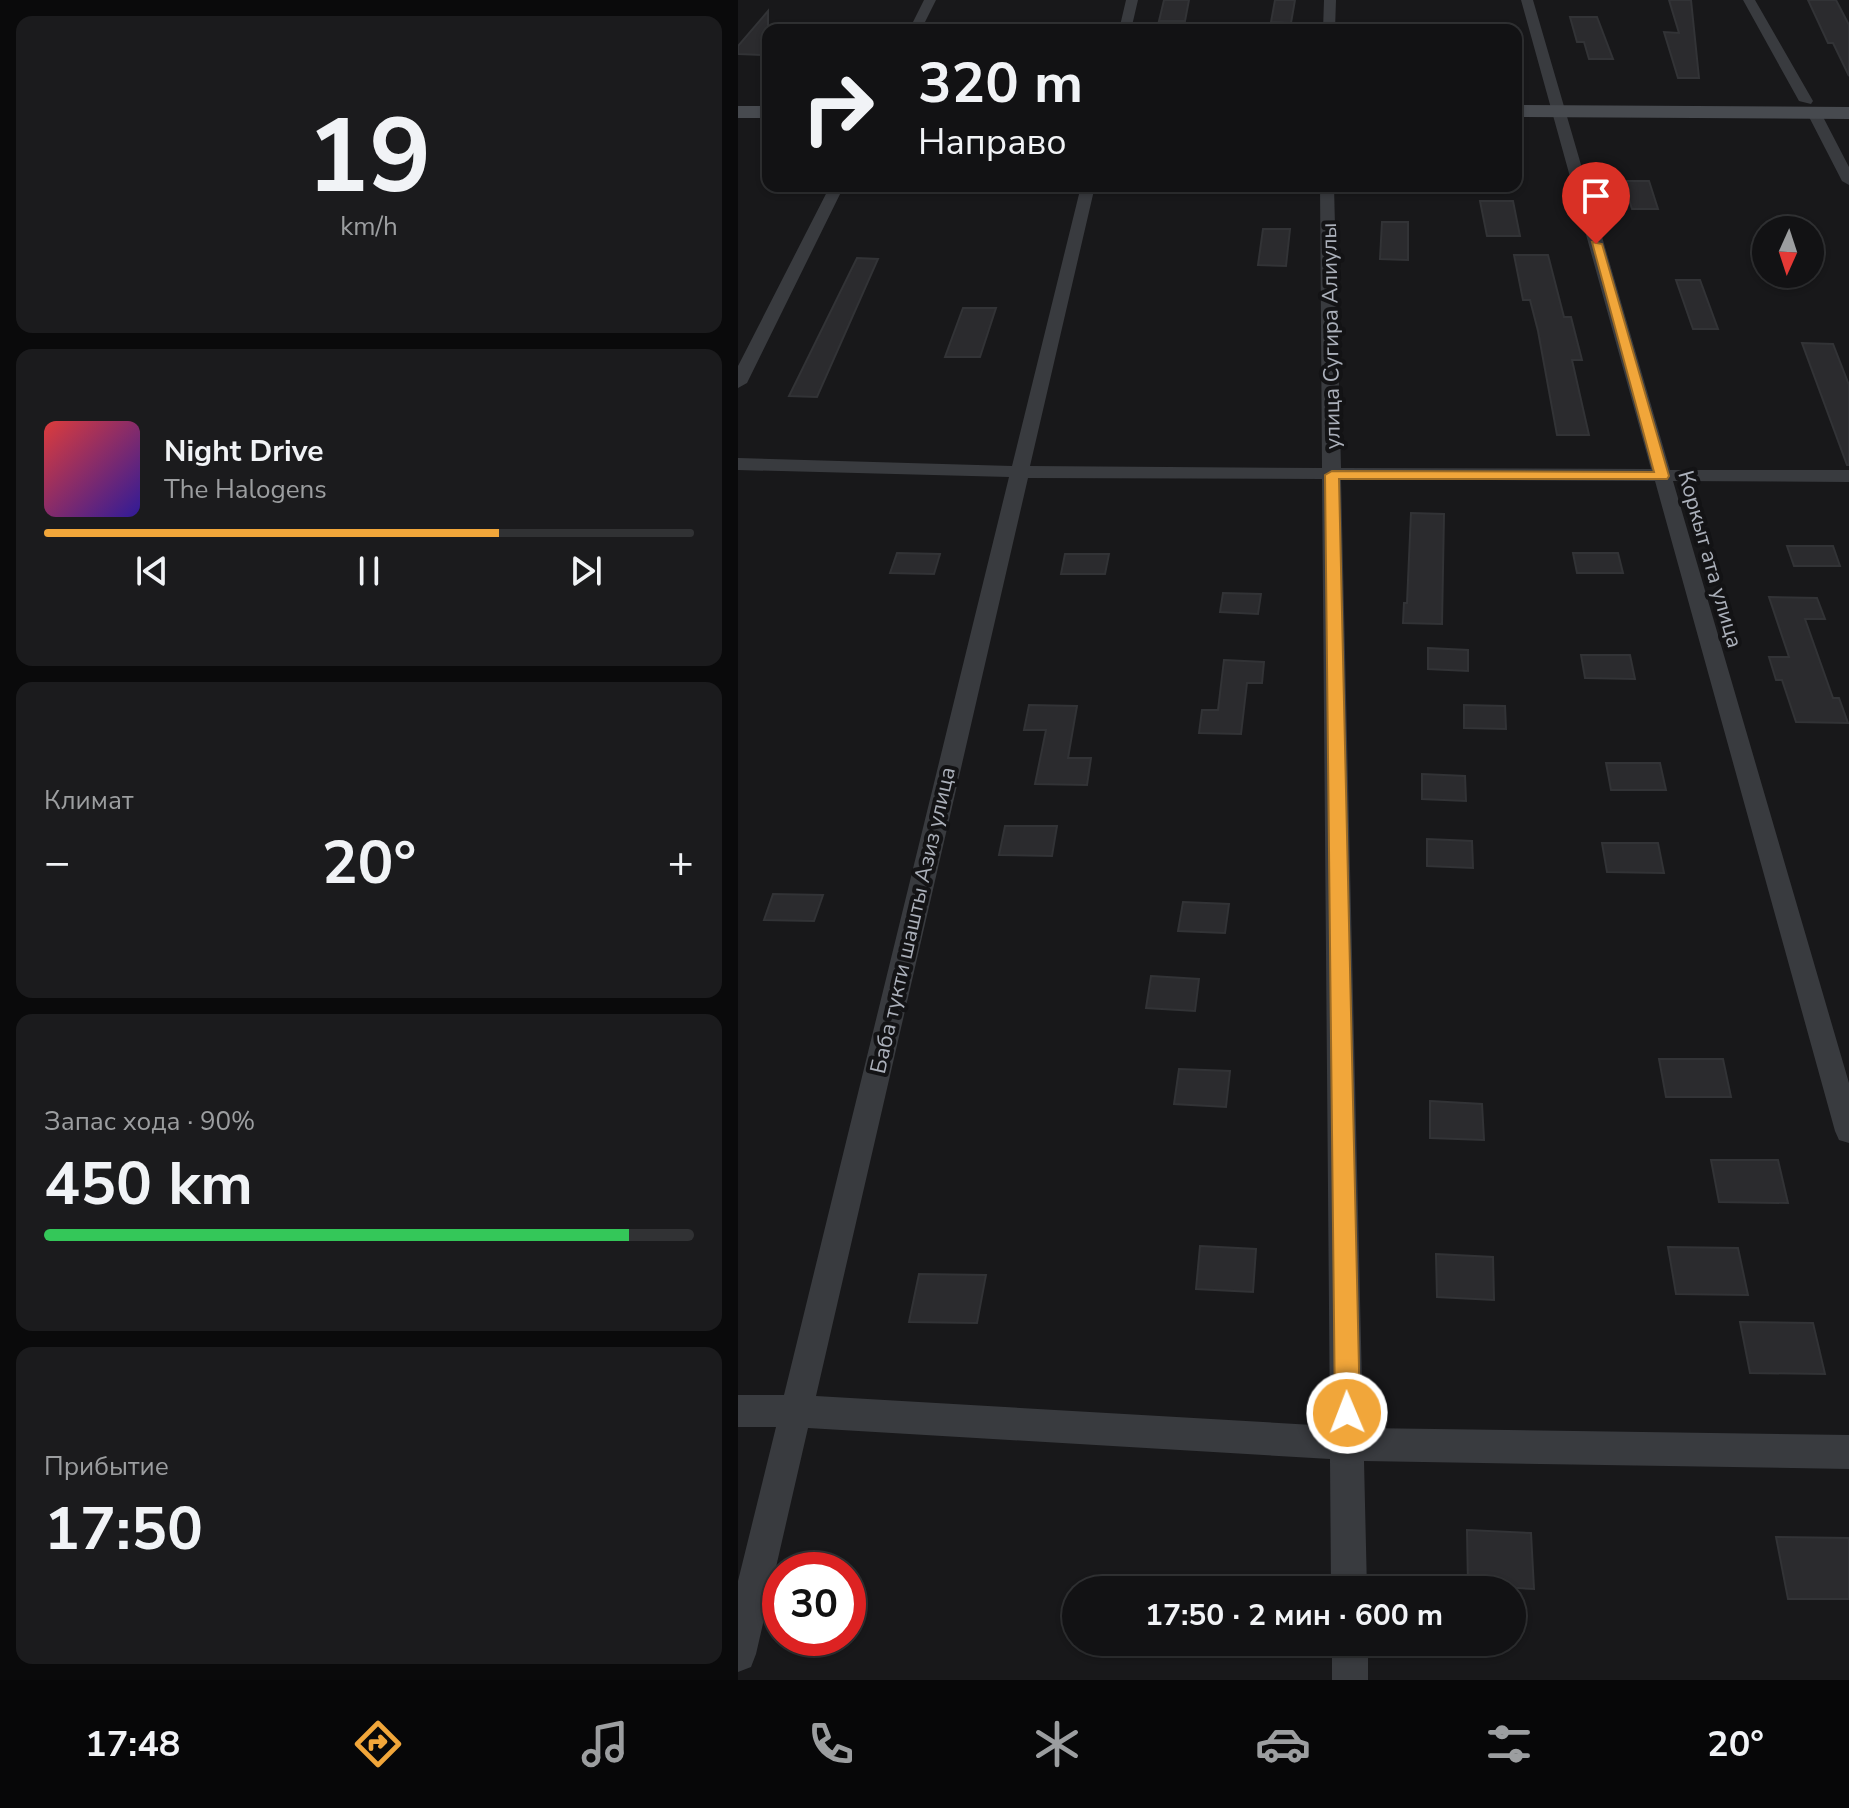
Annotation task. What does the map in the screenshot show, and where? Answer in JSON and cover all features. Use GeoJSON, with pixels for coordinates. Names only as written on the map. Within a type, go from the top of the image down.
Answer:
{"type":"FeatureCollection","features":[{"type":"Feature","properties":{"kind":"street"},"geometry":{"type":"LineString","coordinates":[[918,24],[930,0]]}},
{"type":"Feature","properties":{"kind":"street"},"geometry":{"type":"LineString","coordinates":[[1126,24],[1132,0]]}},
{"type":"Feature","properties":{"kind":"street"},"geometry":{"type":"LineString","coordinates":[[1329,24],[1330,0]]}},
{"type":"Feature","properties":{"kind":"street","name":"Коркыт ата улица"},"geometry":{"type":"LineString","coordinates":[[1527,0],[1849,1131]]}},
{"type":"Feature","properties":{"kind":"street"},"geometry":{"type":"LineString","coordinates":[[1749,0],[1849,181]]}},
{"type":"Feature","properties":{"kind":"street"},"geometry":{"type":"LineString","coordinates":[[738,101],[762,101]]}},
{"type":"Feature","properties":{"kind":"street"},"geometry":{"type":"LineString","coordinates":[[1810,107],[1849,101]]}},
{"type":"Feature","properties":{"kind":"street"},"geometry":{"type":"LineString","coordinates":[[1522,102],[1557,106],[1810,107],[1849,113]]}},
{"type":"Feature","properties":{"kind":"street"},"geometry":{"type":"LineString","coordinates":[[1522,110],[1557,106]]}},
{"type":"Feature","properties":{"kind":"street"},"geometry":{"type":"LineString","coordinates":[[738,112],[762,112]]}},
{"type":"Feature","properties":{"kind":"street"},"geometry":{"type":"LineString","coordinates":[[738,383],[834,192]]}},
{"type":"Feature","properties":{"kind":"street","name":"Баба тукти шашты Азиз улица"},"geometry":{"type":"LineString","coordinates":[[738,1654],[1087,192]]}},
{"type":"Feature","properties":{"kind":"street","name":"улица Сугира Алиулы"},"geometry":{"type":"LineString","coordinates":[[1327,192],[1349,1576]]}},
{"type":"Feature","properties":{"kind":"street"},"geometry":{"type":"LineString","coordinates":[[738,464],[1019,472],[1849,476]]}},
{"type":"Feature","properties":{"kind":"street"},"geometry":{"type":"LineString","coordinates":[[738,1411],[795,1411],[1348,1444],[1849,1452]]}},
{"type":"Feature","properties":{"kind":"street"},"geometry":{"type":"LineString","coordinates":[[1350,1656],[1350,1680]]}},
{"type":"Feature","properties":{"kind":"building"},"geometry":{"type":"Polygon","coordinates":[[[1164,0],[1189,0],[1185,21],[1159,21],[1164,0]]]}},
{"type":"Feature","properties":{"kind":"building"},"geometry":{"type":"Polygon","coordinates":[[[1275,0],[1295,0],[1291,23],[1271,22],[1275,0]]]}},
{"type":"Feature","properties":{"kind":"building"},"geometry":{"type":"Polygon","coordinates":[[[1669,0],[1691,0],[1699,78],[1678,78],[1664,32],[1679,33],[1669,0]]]}},
{"type":"Feature","properties":{"kind":"building"},"geometry":{"type":"Polygon","coordinates":[[[1808,0],[1836,0],[1849,25],[1849,76],[1833,43],[1828,43],[1808,0]]]}},
{"type":"Feature","properties":{"kind":"building"},"geometry":{"type":"Polygon","coordinates":[[[768,11],[768,24],[762,24],[762,55],[738,54],[738,46],[768,11]]]}},
{"type":"Feature","properties":{"kind":"building"},"geometry":{"type":"Polygon","coordinates":[[[1570,17],[1597,17],[1613,59],[1589,59],[1584,42],[1577,42],[1570,17]]]}},
{"type":"Feature","properties":{"kind":"building"},"geometry":{"type":"Polygon","coordinates":[[[1623,181],[1649,181],[1658,209],[1632,209],[1623,181]]]}},
{"type":"Feature","properties":{"kind":"building"},"geometry":{"type":"Polygon","coordinates":[[[1480,201],[1513,201],[1520,236],[1487,236],[1480,201]]]}},
{"type":"Feature","properties":{"kind":"building"},"geometry":{"type":"Polygon","coordinates":[[[1382,222],[1408,222],[1408,260],[1380,259],[1382,222]]]}},
{"type":"Feature","properties":{"kind":"building"},"geometry":{"type":"Polygon","coordinates":[[[1263,229],[1290,229],[1286,266],[1258,265],[1263,229]]]}},
{"type":"Feature","properties":{"kind":"building"},"geometry":{"type":"Polygon","coordinates":[[[1514,255],[1548,255],[1564,317],[1571,317],[1582,360],[1572,360],[1589,435],[1557,435],[1538,331],[1530,300],[1523,300],[1514,255]]]}},
{"type":"Feature","properties":{"kind":"building"},"geometry":{"type":"Polygon","coordinates":[[[857,258],[878,259],[817,397],[789,396],[857,258]]]}},
{"type":"Feature","properties":{"kind":"building"},"geometry":{"type":"Polygon","coordinates":[[[1676,280],[1700,280],[1718,329],[1693,329],[1676,280]]]}},
{"type":"Feature","properties":{"kind":"building"},"geometry":{"type":"Polygon","coordinates":[[[963,308],[996,308],[980,357],[945,357],[963,308]]]}},
{"type":"Feature","properties":{"kind":"building"},"geometry":{"type":"Polygon","coordinates":[[[1802,343],[1833,344],[1849,385],[1849,465],[1847,465],[1802,343]]]}},
{"type":"Feature","properties":{"kind":"building"},"geometry":{"type":"Polygon","coordinates":[[[1411,513],[1444,514],[1442,624],[1403,623],[1404,603],[1407,603],[1411,513]]]}},
{"type":"Feature","properties":{"kind":"building"},"geometry":{"type":"Polygon","coordinates":[[[1787,546],[1833,546],[1840,566],[1794,566],[1787,546]]]}},
{"type":"Feature","properties":{"kind":"building"},"geometry":{"type":"Polygon","coordinates":[[[897,553],[940,554],[934,574],[890,573],[897,553]]]}},
{"type":"Feature","properties":{"kind":"building"},"geometry":{"type":"Polygon","coordinates":[[[1573,553],[1618,553],[1623,573],[1577,573],[1573,553]]]}},
{"type":"Feature","properties":{"kind":"building"},"geometry":{"type":"Polygon","coordinates":[[[1065,554],[1109,554],[1105,574],[1061,574],[1065,554]]]}},
{"type":"Feature","properties":{"kind":"building"},"geometry":{"type":"Polygon","coordinates":[[[1223,593],[1261,594],[1258,614],[1220,612],[1223,593]]]}},
{"type":"Feature","properties":{"kind":"building"},"geometry":{"type":"Polygon","coordinates":[[[1769,597],[1817,598],[1825,619],[1805,619],[1833,698],[1839,698],[1848,723],[1796,722],[1782,680],[1776,680],[1769,657],[1789,657],[1769,597]]]}},
{"type":"Feature","properties":{"kind":"building"},"geometry":{"type":"Polygon","coordinates":[[[1428,648],[1468,650],[1468,671],[1428,669],[1428,648]]]}},
{"type":"Feature","properties":{"kind":"building"},"geometry":{"type":"Polygon","coordinates":[[[1581,655],[1630,655],[1635,679],[1585,678],[1581,655]]]}},
{"type":"Feature","properties":{"kind":"building"},"geometry":{"type":"Polygon","coordinates":[[[1224,660],[1264,662],[1262,683],[1247,683],[1241,734],[1199,733],[1202,710],[1218,710],[1224,660]]]}},
{"type":"Feature","properties":{"kind":"building"},"geometry":{"type":"Polygon","coordinates":[[[1029,705],[1077,706],[1068,758],[1091,758],[1087,785],[1035,784],[1046,730],[1024,730],[1029,705]]]}},
{"type":"Feature","properties":{"kind":"building"},"geometry":{"type":"Polygon","coordinates":[[[1464,705],[1505,706],[1506,729],[1464,728],[1464,705]]]}},
{"type":"Feature","properties":{"kind":"building"},"geometry":{"type":"Polygon","coordinates":[[[1606,763],[1660,763],[1666,790],[1611,790],[1606,763]]]}},
{"type":"Feature","properties":{"kind":"building"},"geometry":{"type":"Polygon","coordinates":[[[1422,774],[1465,776],[1466,801],[1422,799],[1422,774]]]}},
{"type":"Feature","properties":{"kind":"building"},"geometry":{"type":"Polygon","coordinates":[[[1005,826],[1057,826],[1052,856],[999,855],[1005,826]]]}},
{"type":"Feature","properties":{"kind":"building"},"geometry":{"type":"Polygon","coordinates":[[[1427,839],[1472,841],[1473,868],[1427,866],[1427,839]]]}},
{"type":"Feature","properties":{"kind":"building"},"geometry":{"type":"Polygon","coordinates":[[[1602,843],[1658,843],[1664,873],[1607,872],[1602,843]]]}},
{"type":"Feature","properties":{"kind":"building"},"geometry":{"type":"Polygon","coordinates":[[[773,894],[823,895],[814,921],[764,920],[773,894]]]}},
{"type":"Feature","properties":{"kind":"building"},"geometry":{"type":"Polygon","coordinates":[[[1183,902],[1229,904],[1225,933],[1178,931],[1183,902]]]}},
{"type":"Feature","properties":{"kind":"building"},"geometry":{"type":"Polygon","coordinates":[[[1151,976],[1199,979],[1195,1011],[1146,1008],[1151,976]]]}},
{"type":"Feature","properties":{"kind":"building"},"geometry":{"type":"Polygon","coordinates":[[[1659,1059],[1723,1059],[1731,1097],[1666,1097],[1659,1059]]]}},
{"type":"Feature","properties":{"kind":"building"},"geometry":{"type":"Polygon","coordinates":[[[1179,1069],[1230,1071],[1226,1107],[1174,1104],[1179,1069]]]}},
{"type":"Feature","properties":{"kind":"building"},"geometry":{"type":"Polygon","coordinates":[[[1430,1101],[1482,1104],[1484,1140],[1430,1138],[1430,1101]]]}},
{"type":"Feature","properties":{"kind":"building"},"geometry":{"type":"Polygon","coordinates":[[[1711,1160],[1778,1160],[1788,1203],[1719,1202],[1711,1160]]]}},
{"type":"Feature","properties":{"kind":"building"},"geometry":{"type":"Polygon","coordinates":[[[1200,1246],[1256,1249],[1253,1292],[1196,1289],[1200,1246]]]}},
{"type":"Feature","properties":{"kind":"building"},"geometry":{"type":"Polygon","coordinates":[[[1668,1247],[1738,1248],[1748,1295],[1676,1294],[1668,1247]]]}},
{"type":"Feature","properties":{"kind":"building"},"geometry":{"type":"Polygon","coordinates":[[[1436,1254],[1493,1257],[1494,1300],[1437,1297],[1436,1254]]]}},
{"type":"Feature","properties":{"kind":"building"},"geometry":{"type":"Polygon","coordinates":[[[919,1274],[986,1275],[977,1323],[909,1322],[919,1274]]]}},
{"type":"Feature","properties":{"kind":"building"},"geometry":{"type":"Polygon","coordinates":[[[1740,1322],[1813,1323],[1825,1374],[1750,1373],[1740,1322]]]}},
{"type":"Feature","properties":{"kind":"building"},"geometry":{"type":"Polygon","coordinates":[[[1467,1530],[1531,1533],[1534,1589],[1526,1589],[1526,1576],[1468,1576],[1467,1530]]]}},
{"type":"Feature","properties":{"kind":"building"},"geometry":{"type":"Polygon","coordinates":[[[1776,1537],[1849,1538],[1849,1599],[1788,1599],[1776,1537]]]}},
{"type":"Feature","properties":{"kind":"route"},"geometry":{"type":"LineString","coordinates":[[1347,1413],[1332,475],[1662,476],[1596,244]]}}]}
